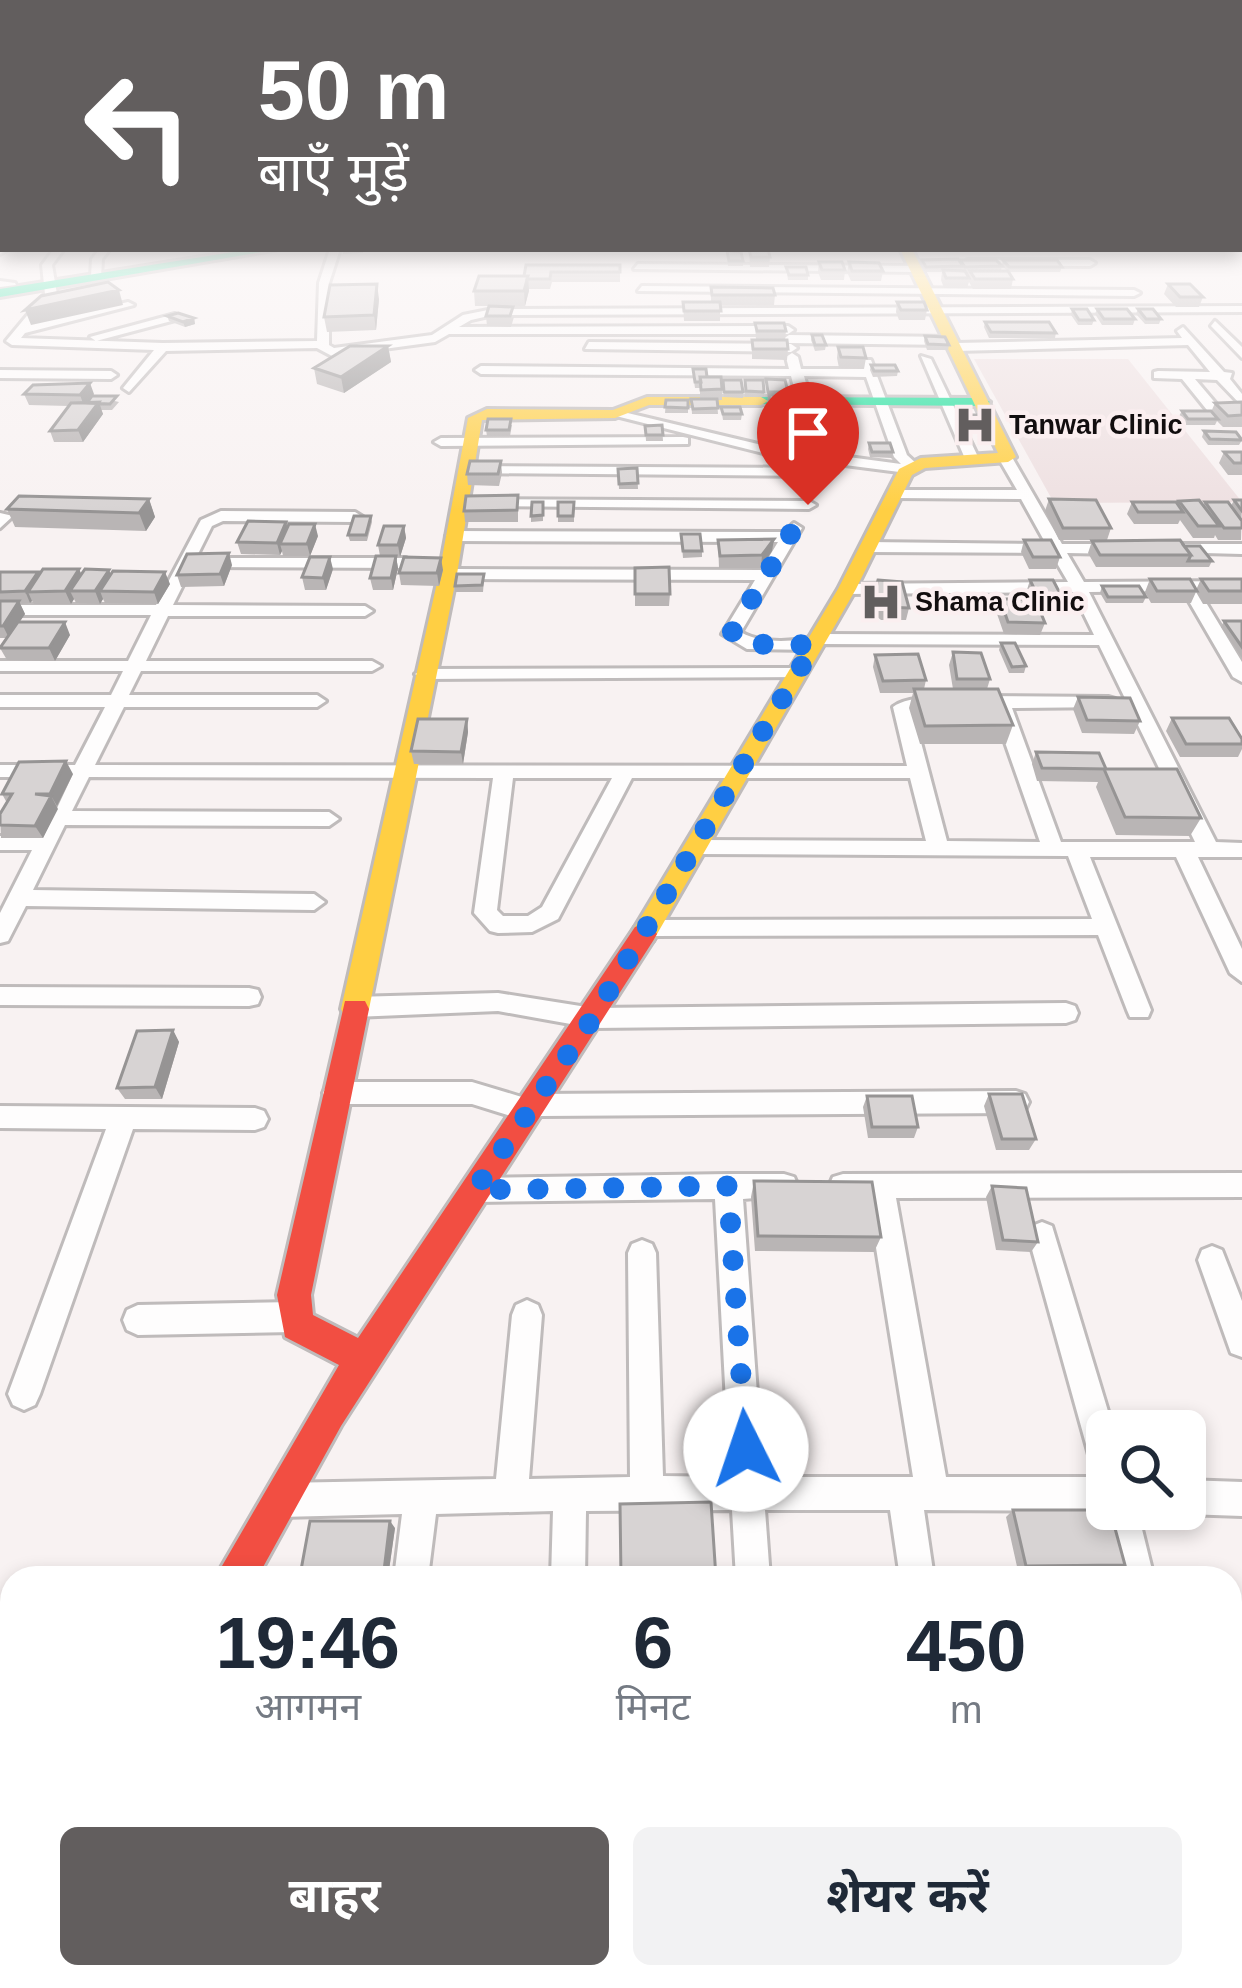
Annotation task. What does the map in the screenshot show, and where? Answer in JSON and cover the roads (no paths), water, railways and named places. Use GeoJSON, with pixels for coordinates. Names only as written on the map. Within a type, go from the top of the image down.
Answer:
{"type":"FeatureCollection","features":[{"type":"Feature","properties":{"kind":"street"},"geometry":{"type":"LineString","coordinates":[[24,326],[12,339],[17,344],[322,344],[332,352],[358,351],[448,331],[789,339]]}},
{"type":"Feature","properties":{"kind":"street"},"geometry":{"type":"LineString","coordinates":[[18,332],[38,326]]}},
{"type":"Feature","properties":{"kind":"street"},"geometry":{"type":"LineString","coordinates":[[61,346],[138,326]]}},
{"type":"Feature","properties":{"kind":"street"},"geometry":{"type":"LineString","coordinates":[[322,326],[322,344]]}},
{"type":"Feature","properties":{"kind":"street"},"geometry":{"type":"LineString","coordinates":[[448,331],[455,326]]}},
{"type":"Feature","properties":{"kind":"street"},"geometry":{"type":"LineString","coordinates":[[786,326],[818,454]]}},
{"type":"Feature","properties":{"kind":"street"},"geometry":{"type":"LineString","coordinates":[[464,346],[789,339],[829,326]]}},
{"type":"Feature","properties":{"kind":"street"},"geometry":{"type":"LineString","coordinates":[[948,326],[1006,459],[1078,586],[1209,850]]}},
{"type":"Feature","properties":{"kind":"street"},"geometry":{"type":"LineString","coordinates":[[1038,326],[1074,326]]}},
{"type":"Feature","properties":{"kind":"street"},"geometry":{"type":"LineString","coordinates":[[1111,326],[1192,341]]}},
{"type":"Feature","properties":{"kind":"street"},"geometry":{"type":"LineString","coordinates":[[1114,326],[1129,326]]}},
{"type":"Feature","properties":{"kind":"street"},"geometry":{"type":"LineString","coordinates":[[1179,326],[1242,402]]}},
{"type":"Feature","properties":{"kind":"street"},"geometry":{"type":"LineString","coordinates":[[1217,326],[1242,353]]}},
{"type":"Feature","properties":{"kind":"street"},"geometry":{"type":"LineString","coordinates":[[129,388],[163,347]]}},
{"type":"Feature","properties":{"kind":"street"},"geometry":{"type":"LineString","coordinates":[[925,359],[973,461]]}},
{"type":"Feature","properties":{"kind":"street"},"geometry":{"type":"LineString","coordinates":[[242,1566],[364,1359],[648,928],[847,589],[905,476],[868,368],[481,370]]}},
{"type":"Feature","properties":{"kind":"street"},"geometry":{"type":"LineString","coordinates":[[0,374],[111,375]]}},
{"type":"Feature","properties":{"kind":"street"},"geometry":{"type":"LineString","coordinates":[[1158,375],[1242,376]]}},
{"type":"Feature","properties":{"kind":"street"},"geometry":{"type":"LineString","coordinates":[[1186,375],[1216,412]]}},
{"type":"Feature","properties":{"kind":"street"},"geometry":{"type":"LineString","coordinates":[[0,389],[98,392]]}},
{"type":"Feature","properties":{"kind":"street"},"geometry":{"type":"LineString","coordinates":[[615,414],[647,401],[983,402]]}},
{"type":"Feature","properties":{"kind":"street"},"geometry":{"type":"LineString","coordinates":[[293,1317],[336,1093],[448,574],[475,418],[482,414],[615,414],[721,439],[841,456],[905,476],[1028,495]]}},
{"type":"Feature","properties":{"kind":"street"},"geometry":{"type":"LineString","coordinates":[[441,442],[721,439]]}},
{"type":"Feature","properties":{"kind":"street"},"geometry":{"type":"LineString","coordinates":[[841,456],[765,575],[732,638],[747,644],[1106,640]]}},
{"type":"Feature","properties":{"kind":"street"},"geometry":{"type":"LineString","coordinates":[[905,476],[1006,459]]}},
{"type":"Feature","properties":{"kind":"street"},"geometry":{"type":"LineString","coordinates":[[466,470],[830,472]]}},
{"type":"Feature","properties":{"kind":"street"},"geometry":{"type":"LineString","coordinates":[[460,503],[808,505]]}},
{"type":"Feature","properties":{"kind":"street"},"geometry":{"type":"LineString","coordinates":[[0,934],[206,524],[217,516],[355,517]]}},
{"type":"Feature","properties":{"kind":"street"},"geometry":{"type":"LineString","coordinates":[[454,536],[788,538]]}},
{"type":"Feature","properties":{"kind":"street"},"geometry":{"type":"LineString","coordinates":[[868,548],[1242,549]]}},
{"type":"Feature","properties":{"kind":"street"},"geometry":{"type":"LineString","coordinates":[[187,562],[411,563]]}},
{"type":"Feature","properties":{"kind":"street"},"geometry":{"type":"LineString","coordinates":[[448,574],[765,575]]}},
{"type":"Feature","properties":{"kind":"street"},"geometry":{"type":"LineString","coordinates":[[1188,586],[1242,676]]}},
{"type":"Feature","properties":{"kind":"street"},"geometry":{"type":"LineString","coordinates":[[847,589],[1242,586]]}},
{"type":"Feature","properties":{"kind":"street"},"geometry":{"type":"LineString","coordinates":[[0,610],[365,611]]}},
{"type":"Feature","properties":{"kind":"street"},"geometry":{"type":"LineString","coordinates":[[0,666],[372,666]]}},
{"type":"Feature","properties":{"kind":"street"},"geometry":{"type":"LineString","coordinates":[[424,674],[797,673]]}},
{"type":"Feature","properties":{"kind":"street"},"geometry":{"type":"LineString","coordinates":[[0,700],[317,701]]}},
{"type":"Feature","properties":{"kind":"street"},"geometry":{"type":"LineString","coordinates":[[1000,702],[1105,927],[1138,1010]]}},
{"type":"Feature","properties":{"kind":"street"},"geometry":{"type":"LineString","coordinates":[[938,846],[902,714],[905,703],[1136,703]]}},
{"type":"Feature","properties":{"kind":"street"},"geometry":{"type":"LineString","coordinates":[[0,771],[918,772]]}},
{"type":"Feature","properties":{"kind":"street"},"geometry":{"type":"LineString","coordinates":[[504,773],[485,914],[498,925],[532,923],[550,913],[624,775]]}},
{"type":"Feature","properties":{"kind":"street"},"geometry":{"type":"LineString","coordinates":[[58,818],[329,819]]}},
{"type":"Feature","properties":{"kind":"street"},"geometry":{"type":"LineString","coordinates":[[0,843],[45,843]]}},
{"type":"Feature","properties":{"kind":"street"},"geometry":{"type":"LineString","coordinates":[[697,847],[1242,850]]}},
{"type":"Feature","properties":{"kind":"street"},"geometry":{"type":"LineString","coordinates":[[1184,851],[1233,937],[1242,973]]}},
{"type":"Feature","properties":{"kind":"street"},"geometry":{"type":"LineString","coordinates":[[18,898],[314,902]]}},
{"type":"Feature","properties":{"kind":"street"},"geometry":{"type":"LineString","coordinates":[[648,928],[1105,927]]}},
{"type":"Feature","properties":{"kind":"street"},"geometry":{"type":"LineString","coordinates":[[0,996],[249,998]]}},
{"type":"Feature","properties":{"kind":"street"},"geometry":{"type":"LineString","coordinates":[[354,1007],[498,1002],[593,1018],[1066,1013]]}},
{"type":"Feature","properties":{"kind":"street"},"geometry":{"type":"LineString","coordinates":[[336,1093],[472,1093],[533,1108],[1024,1102]]}},
{"type":"Feature","properties":{"kind":"street"},"geometry":{"type":"LineString","coordinates":[[0,1117],[255,1119]]}},
{"type":"Feature","properties":{"kind":"street"},"geometry":{"type":"LineString","coordinates":[[24,1394],[124,1117]]}},
{"type":"Feature","properties":{"kind":"street"},"geometry":{"type":"LineString","coordinates":[[475,1190],[1242,1185]]}},
{"type":"Feature","properties":{"kind":"street"},"geometry":{"type":"LineString","coordinates":[[728,1186],[752,1566]]}},
{"type":"Feature","properties":{"kind":"street"},"geometry":{"type":"LineString","coordinates":[[880,1186],[919,1495],[917,1566]]}},
{"type":"Feature","properties":{"kind":"street"},"geometry":{"type":"LineString","coordinates":[[1042,1235],[1092,1410]]}},
{"type":"Feature","properties":{"kind":"street"},"geometry":{"type":"LineString","coordinates":[[642,1252],[647,1493]]}},
{"type":"Feature","properties":{"kind":"street"},"geometry":{"type":"LineString","coordinates":[[1212,1260],[1242,1342]]}},
{"type":"Feature","properties":{"kind":"street"},"geometry":{"type":"LineString","coordinates":[[512,1496],[526,1315]]}},
{"type":"Feature","properties":{"kind":"street"},"geometry":{"type":"LineString","coordinates":[[138,1320],[293,1317],[307,1332],[364,1359]]}},
{"type":"Feature","properties":{"kind":"street"},"geometry":{"type":"LineString","coordinates":[[280,1500],[647,1493],[1086,1494]]}},
{"type":"Feature","properties":{"kind":"street"},"geometry":{"type":"LineString","coordinates":[[568,1566],[570,1494]]}},
{"type":"Feature","properties":{"kind":"street"},"geometry":{"type":"LineString","coordinates":[[413,1566],[421,1497]]}},
{"type":"Feature","properties":{"kind":"street"},"geometry":{"type":"LineString","coordinates":[[1206,1498],[1242,1499]]}},
{"type":"Feature","properties":{"kind":"street"},"geometry":{"type":"LineString","coordinates":[[1125,1530],[1134,1566]]}},
{"type":"Feature","properties":{"kind":"place","name":"Tanwar Clinic"},"geometry":{"type":"Point","coordinates":[975,425]}},
{"type":"Feature","properties":{"kind":"place","name":"Shama Clinic"},"geometry":{"type":"Point","coordinates":[881,602]}}]}
